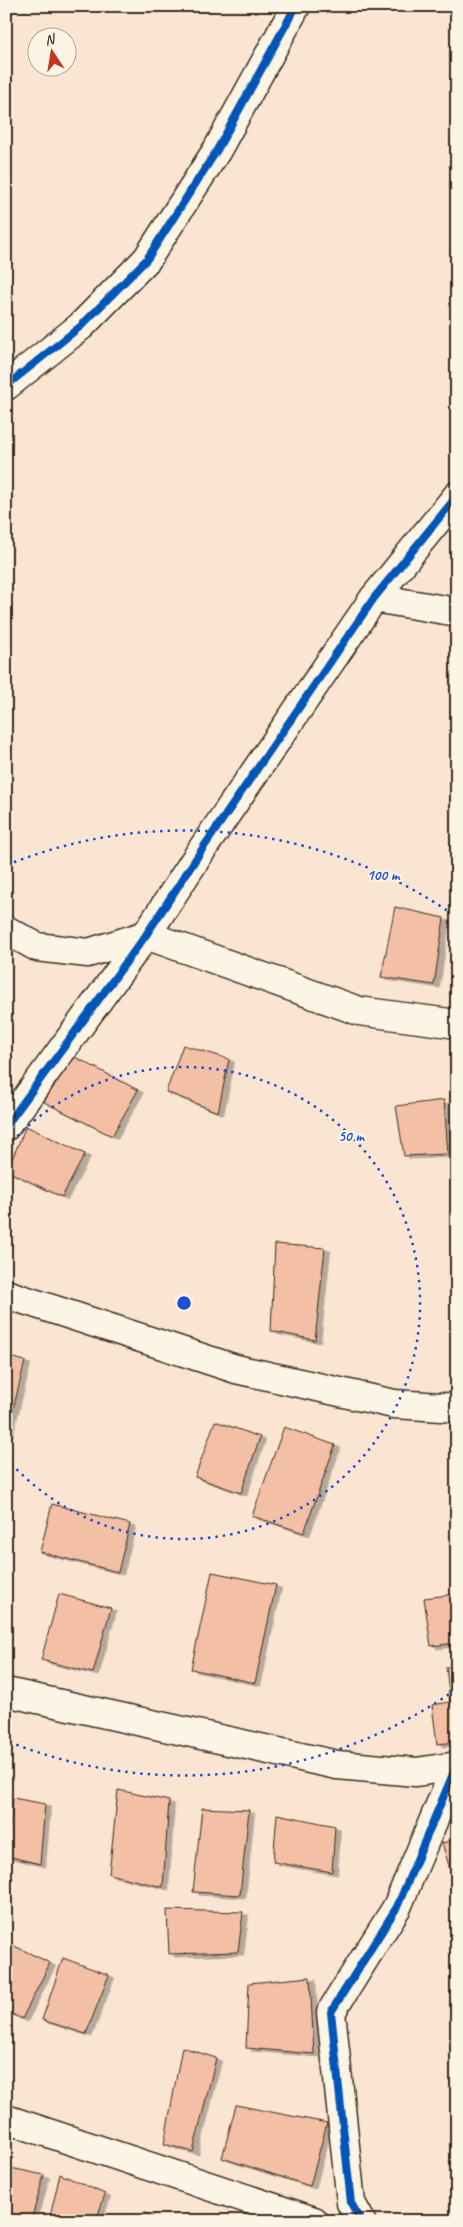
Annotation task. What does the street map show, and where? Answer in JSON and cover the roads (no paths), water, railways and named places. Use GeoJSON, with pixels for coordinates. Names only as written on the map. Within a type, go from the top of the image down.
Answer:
{"type":"FeatureCollection","features":[{"type":"Feature","properties":{"kind":"street"},"geometry":{"type":"LineString","coordinates":[[6,386],[81,326],[147,259],[217,150],[296,6]]}},
{"type":"Feature","properties":{"kind":"street"},"geometry":{"type":"LineString","coordinates":[[6,1126],[146,935],[203,848],[374,598],[457,496]]}},
{"type":"Feature","properties":{"kind":"street"},"geometry":{"type":"LineString","coordinates":[[374,598],[457,612]]}},
{"type":"Feature","properties":{"kind":"street"},"geometry":{"type":"LineString","coordinates":[[6,930],[37,947],[88,953],[146,935],[359,1011],[457,1024]]}},
{"type":"Feature","properties":{"kind":"street"},"geometry":{"type":"LineString","coordinates":[[6,1294],[236,1370],[394,1404],[457,1408]]}},
{"type":"Feature","properties":{"kind":"street"},"geometry":{"type":"LineString","coordinates":[[6,1692],[337,1765],[416,1772],[456,1767],[397,1907],[331,2012],[351,2203],[361,2221]]}},
{"type":"Feature","properties":{"kind":"street"},"geometry":{"type":"LineString","coordinates":[[6,2119],[314,2221]]}}]}
